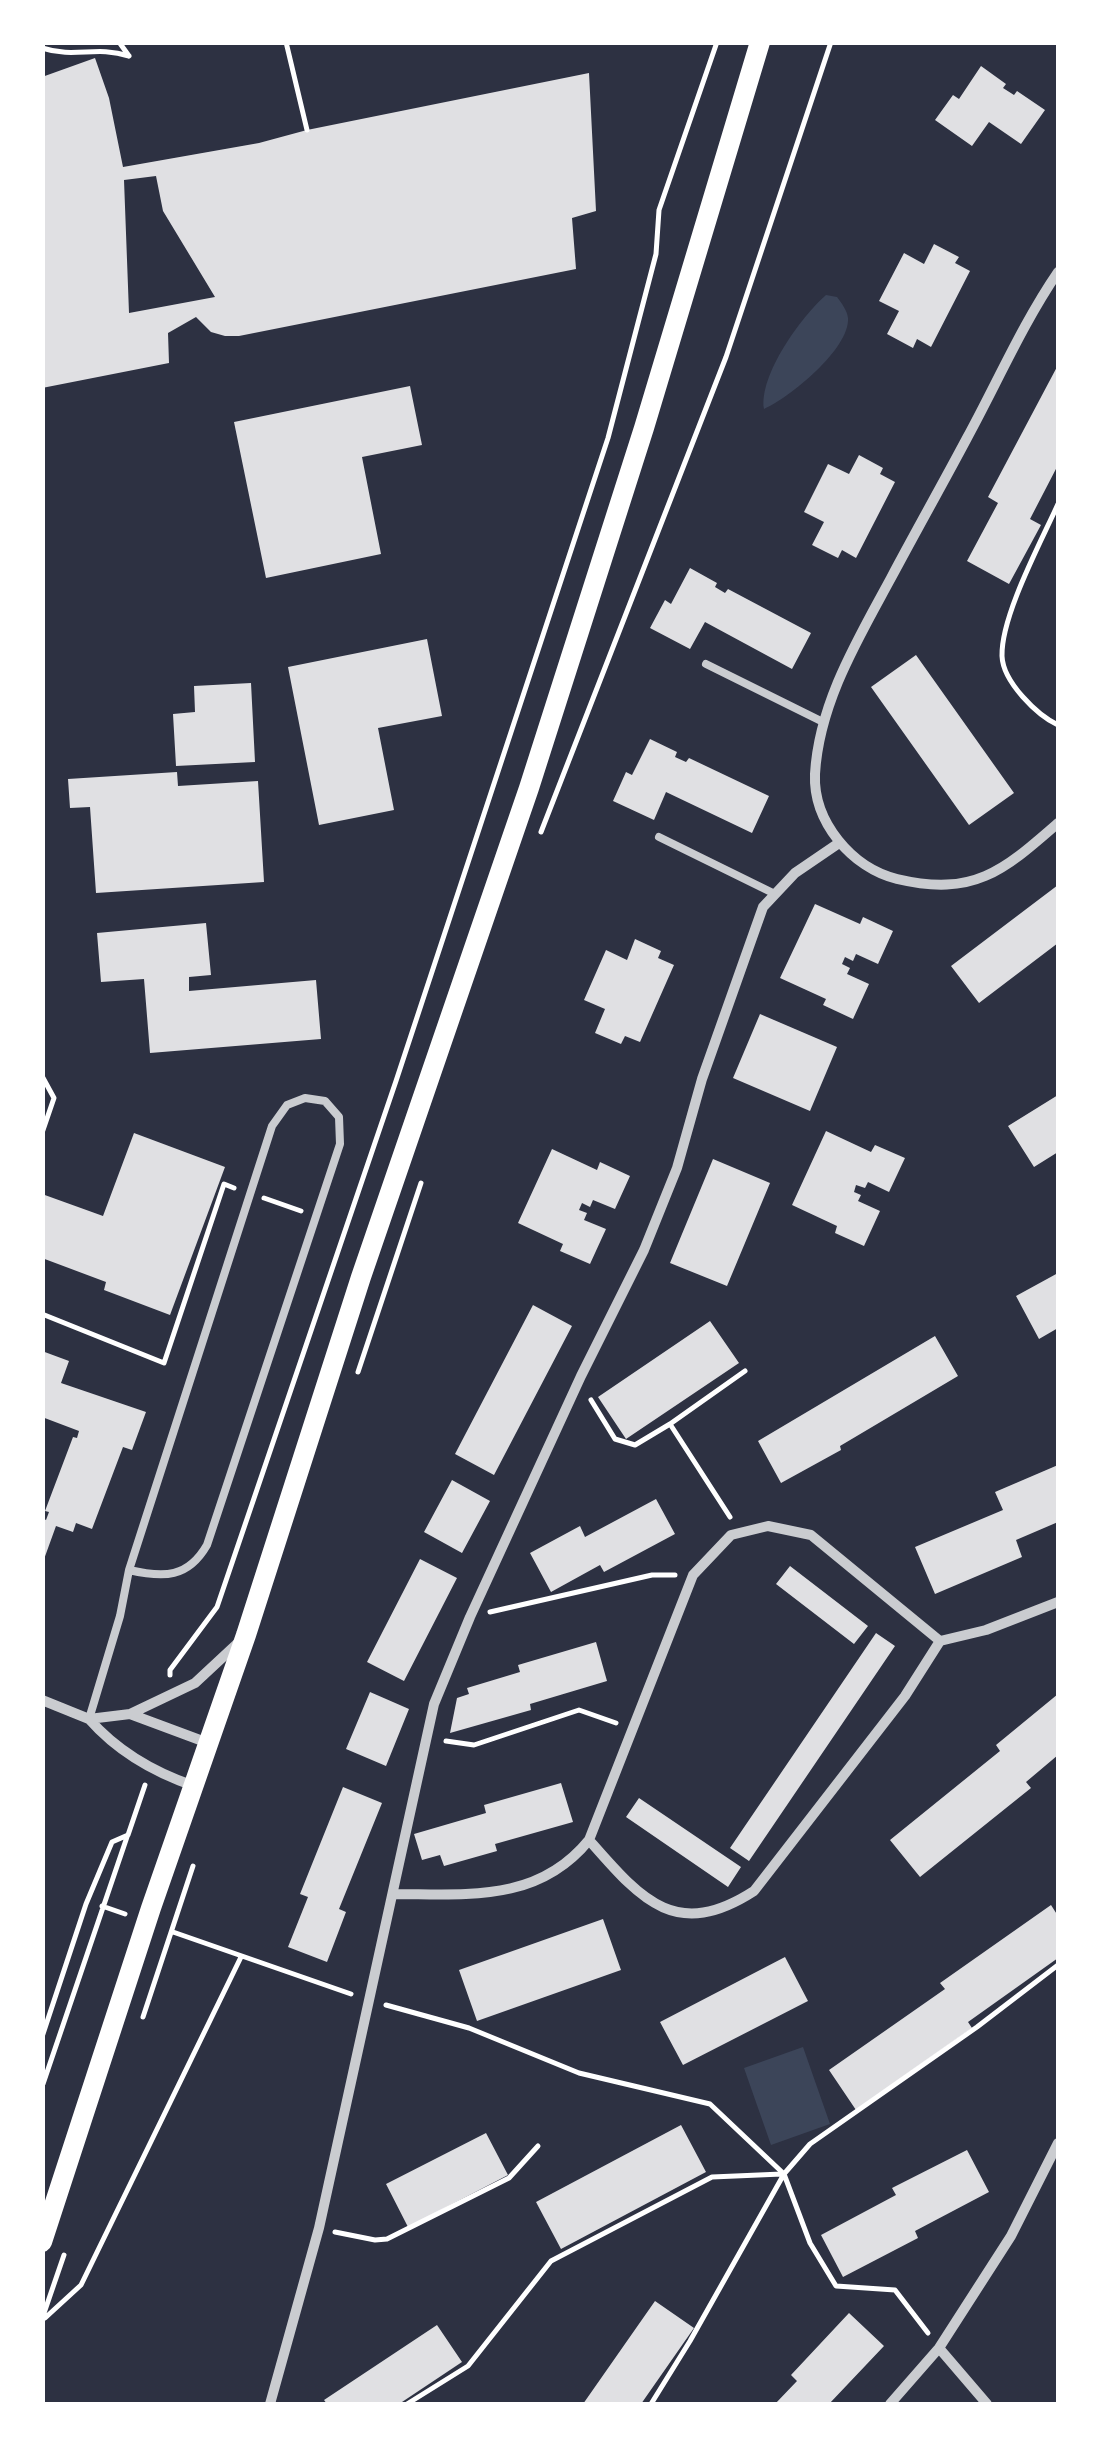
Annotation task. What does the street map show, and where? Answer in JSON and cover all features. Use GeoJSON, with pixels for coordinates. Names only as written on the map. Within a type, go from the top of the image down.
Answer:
{"type":"FeatureCollection","features":[{"type":"Feature","properties":{"kind":"main road"},"geometry":{"type":"LineString","coordinates":[[42,2242],[246,1635],[361,1277],[528,788],[644,428],[760,42]]}},
{"type":"Feature","properties":{"kind":"street"},"geometry":{"type":"LineString","coordinates":[[1058,272],[852,649],[823,722],[814,777],[820,809],[839,844],[879,874],[932,887],[977,881],[1017,859],[1058,823]]}},
{"type":"Feature","properties":{"kind":"street"},"geometry":{"type":"LineString","coordinates":[[270,2404],[319,2228],[434,1704],[581,1376],[651,1233],[677,1168],[733,986],[763,908],[796,874],[839,844]]}},
{"type":"Feature","properties":{"kind":"street"},"geometry":{"type":"LineString","coordinates":[[394,1894],[514,1890],[572,1861],[588,1840],[693,1575],[731,1536],[768,1526],[812,1536],[940,1641]]}},
{"type":"Feature","properties":{"kind":"street"},"geometry":{"type":"LineString","coordinates":[[588,1840],[644,1899],[696,1914],[729,1907],[754,1891],[904,1696],[940,1641],[986,1630],[1058,1602]]}},
{"type":"Feature","properties":{"kind":"street"},"geometry":{"type":"LineString","coordinates":[[90,1719],[130,1714],[195,1683],[246,1635]]}},
{"type":"Feature","properties":{"kind":"street"},"geometry":{"type":"LineString","coordinates":[[42,1700],[90,1719],[107,1739],[150,1769],[194,1786]]}},
{"type":"Feature","properties":{"kind":"street"},"geometry":{"type":"LineString","coordinates":[[130,1714],[208,1744]]}},
{"type":"Feature","properties":{"kind":"street"},"geometry":{"type":"LineString","coordinates":[[890,2404],[939,2348],[1012,2236],[1058,2143]]}},
{"type":"Feature","properties":{"kind":"street"},"geometry":{"type":"LineString","coordinates":[[939,2348],[987,2404]]}},
{"type":"Feature","properties":{"kind":"lane"},"geometry":{"type":"LineString","coordinates":[[706,664],[823,722]]}},
{"type":"Feature","properties":{"kind":"lane"},"geometry":{"type":"LineString","coordinates":[[659,837],[776,894]]}},
{"type":"Feature","properties":{"kind":"lane"},"geometry":{"type":"LineString","coordinates":[[90,1719],[129,1570],[272,1126],[287,1105],[306,1098],[326,1101],[340,1117],[340,1144],[207,1544],[198,1561],[184,1572],[148,1574],[129,1570]]}},
{"type":"Feature","properties":{"kind":"path"},"geometry":{"type":"LineString","coordinates":[[42,48],[65,56],[106,49],[128,56],[119,42]]}},
{"type":"Feature","properties":{"kind":"path"},"geometry":{"type":"LineString","coordinates":[[286,42],[307,130]]}},
{"type":"Feature","properties":{"kind":"path"},"geometry":{"type":"LineString","coordinates":[[171,1695],[170,1670],[217,1606],[608,438],[656,254],[659,210],[717,42]]}},
{"type":"Feature","properties":{"kind":"path"},"geometry":{"type":"LineString","coordinates":[[538,842],[726,357],[831,42]]}},
{"type":"Feature","properties":{"kind":"path"},"geometry":{"type":"LineString","coordinates":[[1058,504],[1013,604],[1002,657],[1009,678],[1044,718],[1058,726]]}},
{"type":"Feature","properties":{"kind":"path"},"geometry":{"type":"LineString","coordinates":[[42,1076],[54,1098],[42,1133]]}},
{"type":"Feature","properties":{"kind":"path"},"geometry":{"type":"LineString","coordinates":[[352,1389],[422,1180]]}},
{"type":"Feature","properties":{"kind":"path"},"geometry":{"type":"LineString","coordinates":[[42,1314],[164,1363],[224,1184],[346,1227]]}},
{"type":"Feature","properties":{"kind":"path"},"geometry":{"type":"LineString","coordinates":[[581,1376],[591,1380],[591,1402],[616,1439],[635,1444],[670,1424],[744,1370]]}},
{"type":"Feature","properties":{"kind":"path"},"geometry":{"type":"LineString","coordinates":[[670,1424],[727,1508],[737,1534]]}},
{"type":"Feature","properties":{"kind":"path"},"geometry":{"type":"LineString","coordinates":[[470,1617],[652,1574],[693,1575]]}},
{"type":"Feature","properties":{"kind":"path"},"geometry":{"type":"LineString","coordinates":[[426,1738],[474,1745],[578,1710],[633,1729]]}},
{"type":"Feature","properties":{"kind":"path"},"geometry":{"type":"LineString","coordinates":[[42,2084],[150,1769]]}},
{"type":"Feature","properties":{"kind":"path"},"geometry":{"type":"LineString","coordinates":[[42,2036],[86,1904],[112,1842],[128,1835]]}},
{"type":"Feature","properties":{"kind":"path"},"geometry":{"type":"LineString","coordinates":[[137,2034],[194,1864]]}},
{"type":"Feature","properties":{"kind":"path"},"geometry":{"type":"LineString","coordinates":[[228,1952],[368,2000],[468,2028],[579,2074],[710,2104],[784,2174],[810,2243],[836,2286],[894,2290],[939,2348]]}},
{"type":"Feature","properties":{"kind":"path"},"geometry":{"type":"LineString","coordinates":[[42,2319],[81,2285],[241,1957]]}},
{"type":"Feature","properties":{"kind":"path"},"geometry":{"type":"LineString","coordinates":[[650,2404],[784,2174],[810,2144],[1058,1965]]}},
{"type":"Feature","properties":{"kind":"path"},"geometry":{"type":"LineString","coordinates":[[319,2228],[387,2240],[509,2178],[538,2146]]}},
{"type":"Feature","properties":{"kind":"path"},"geometry":{"type":"LineString","coordinates":[[407,2404],[468,2366],[551,2261],[712,2177],[784,2174]]}},
{"type":"Feature","properties":{"kind":"path"},"geometry":{"type":"LineString","coordinates":[[42,2319],[68,2243]]}},
{"type":"Feature","properties":{"kind":"shaded area"},"geometry":{"type":"Polygon","coordinates":[[[826,295],[837,297],[848,318],[839,344],[802,384],[764,409],[764,395],[775,364],[805,317],[826,295]]]}},
{"type":"Feature","properties":{"kind":"shaded area"},"geometry":{"type":"Polygon","coordinates":[[[803,2047],[830,2124],[771,2145],[744,2068],[803,2047]]]}},
{"type":"Feature","properties":{"kind":"building"},"geometry":{"type":"Polygon","coordinates":[[[95,58],[109,98],[123,167],[259,143],[589,73],[596,211],[572,218],[576,269],[239,336],[211,332],[196,317],[168,333],[169,363],[42,388],[42,77],[95,58]],[[156,176],[124,180],[129,313],[215,297],[163,211],[156,176]]]}},
{"type":"Feature","properties":{"kind":"building"},"geometry":{"type":"Polygon","coordinates":[[[981,66],[1006,84],[1003,88],[1014,95],[1017,91],[1045,110],[1021,144],[989,122],[972,146],[935,120],[953,95],[959,99],[981,66]]]}},
{"type":"Feature","properties":{"kind":"building"},"geometry":{"type":"Polygon","coordinates":[[[934,244],[959,257],[955,263],[970,271],[931,347],[917,339],[913,348],[887,334],[899,311],[879,301],[904,253],[924,264],[934,244]]]}},
{"type":"Feature","properties":{"kind":"building"},"geometry":{"type":"Polygon","coordinates":[[[1058,365],[1058,465],[1030,519],[1041,525],[1009,584],[967,561],[998,503],[988,497],[1058,365]]]}},
{"type":"Feature","properties":{"kind":"building"},"geometry":{"type":"Polygon","coordinates":[[[410,386],[422,445],[362,457],[381,554],[266,578],[234,422],[410,386]]]}},
{"type":"Feature","properties":{"kind":"building"},"geometry":{"type":"Polygon","coordinates":[[[859,455],[883,468],[880,474],[895,482],[856,558],[842,550],[838,558],[812,545],[824,522],[804,512],[828,464],[849,474],[859,455]]]}},
{"type":"Feature","properties":{"kind":"building"},"geometry":{"type":"Polygon","coordinates":[[[690,568],[717,583],[715,587],[725,593],[728,589],[811,633],[792,669],[705,622],[690,649],[650,628],[665,600],[671,604],[690,568]]]}},
{"type":"Feature","properties":{"kind":"building"},"geometry":{"type":"Polygon","coordinates":[[[427,639],[442,716],[378,728],[394,810],[319,825],[288,667],[427,639]]]}},
{"type":"Feature","properties":{"kind":"building"},"geometry":{"type":"Polygon","coordinates":[[[916,655],[1014,793],[969,825],[871,687],[916,655]]]}},
{"type":"Feature","properties":{"kind":"building"},"geometry":{"type":"Polygon","coordinates":[[[251,683],[255,762],[176,766],[173,714],[195,712],[194,686],[251,683]]]}},
{"type":"Feature","properties":{"kind":"building"},"geometry":{"type":"Polygon","coordinates":[[[650,739],[677,752],[675,757],[686,762],[689,758],[769,796],[752,833],[666,792],[654,820],[613,801],[626,772],[632,775],[650,739]]]}},
{"type":"Feature","properties":{"kind":"building"},"geometry":{"type":"Polygon","coordinates":[[[177,772],[178,786],[258,781],[264,882],[96,893],[90,807],[70,808],[68,779],[177,772]]]}},
{"type":"Feature","properties":{"kind":"building"},"geometry":{"type":"Polygon","coordinates":[[[1058,885],[1058,943],[979,1003],[951,966],[1058,885]]]}},
{"type":"Feature","properties":{"kind":"building"},"geometry":{"type":"Polygon","coordinates":[[[815,904],[860,924],[863,917],[893,931],[878,964],[856,954],[853,961],[845,957],[842,964],[850,968],[847,974],[869,984],[853,1019],[823,1005],[826,999],[780,978],[815,904]]]}},
{"type":"Feature","properties":{"kind":"building"},"geometry":{"type":"Polygon","coordinates":[[[206,923],[211,975],[189,977],[189,991],[316,980],[321,1039],[150,1053],[144,979],[101,982],[97,933],[206,923]]]}},
{"type":"Feature","properties":{"kind":"building"},"geometry":{"type":"Polygon","coordinates":[[[635,939],[661,951],[658,958],[674,965],[640,1042],[625,1036],[621,1044],[595,1033],[605,1009],[584,1000],[606,950],[627,960],[635,939]]]}},
{"type":"Feature","properties":{"kind":"building"},"geometry":{"type":"Polygon","coordinates":[[[760,1014],[837,1047],[810,1111],[733,1078],[760,1014]]]}},
{"type":"Feature","properties":{"kind":"building"},"geometry":{"type":"Polygon","coordinates":[[[1058,1095],[1058,1152],[1034,1167],[1008,1126],[1058,1095]]]}},
{"type":"Feature","properties":{"kind":"building"},"geometry":{"type":"Polygon","coordinates":[[[826,1131],[871,1152],[875,1145],[905,1158],[889,1192],[868,1182],[865,1188],[856,1185],[854,1192],[861,1195],[858,1201],[880,1211],[864,1246],[835,1233],[837,1226],[792,1205],[826,1131]]]}},
{"type":"Feature","properties":{"kind":"building"},"geometry":{"type":"Polygon","coordinates":[[[134,1133],[225,1167],[170,1315],[104,1290],[106,1282],[42,1258],[42,1194],[103,1216],[134,1133]]]}},
{"type":"Feature","properties":{"kind":"building"},"geometry":{"type":"Polygon","coordinates":[[[552,1149],[597,1170],[600,1162],[630,1176],[615,1209],[593,1200],[590,1207],[582,1203],[579,1210],[587,1213],[584,1220],[606,1229],[590,1264],[560,1251],[563,1244],[518,1223],[552,1149]]]}},
{"type":"Feature","properties":{"kind":"building"},"geometry":{"type":"Polygon","coordinates":[[[713,1159],[770,1183],[727,1286],[670,1263],[713,1159]]]}},
{"type":"Feature","properties":{"kind":"building"},"geometry":{"type":"Polygon","coordinates":[[[1058,1273],[1058,1328],[1039,1339],[1016,1296],[1058,1273]]]}},
{"type":"Feature","properties":{"kind":"building"},"geometry":{"type":"Polygon","coordinates":[[[533,1305],[572,1326],[494,1475],[455,1454],[533,1305]]]}},
{"type":"Feature","properties":{"kind":"building"},"geometry":{"type":"Polygon","coordinates":[[[710,1321],[739,1363],[626,1439],[598,1397],[710,1321]]]}},
{"type":"Feature","properties":{"kind":"building"},"geometry":{"type":"Polygon","coordinates":[[[935,1336],[958,1376],[781,1483],[758,1441],[935,1336]]]}},
{"type":"Feature","properties":{"kind":"building"},"geometry":{"type":"Polygon","coordinates":[[[42,1351],[69,1361],[61,1383],[146,1412],[132,1450],[123,1447],[92,1529],[76,1523],[73,1532],[56,1526],[43,1562],[42,1518],[46,1520],[49,1512],[45,1511],[73,1437],[77,1438],[79,1431],[42,1417],[42,1351]]]}},
{"type":"Feature","properties":{"kind":"building"},"geometry":{"type":"Polygon","coordinates":[[[1058,1465],[1058,1522],[1016,1540],[1022,1557],[935,1594],[915,1547],[1003,1510],[995,1492],[1058,1465]]]}},
{"type":"Feature","properties":{"kind":"building"},"geometry":{"type":"Polygon","coordinates":[[[452,1480],[490,1501],[462,1553],[424,1532],[452,1480]]]}},
{"type":"Feature","properties":{"kind":"building"},"geometry":{"type":"Polygon","coordinates":[[[656,1499],[675,1534],[604,1572],[600,1565],[551,1592],[530,1553],[580,1526],[585,1537],[656,1499]]]}},
{"type":"Feature","properties":{"kind":"building"},"geometry":{"type":"Polygon","coordinates":[[[420,1559],[457,1578],[404,1681],[367,1662],[420,1559]]]}},
{"type":"Feature","properties":{"kind":"building"},"geometry":{"type":"Polygon","coordinates":[[[790,1566],[868,1626],[854,1644],[776,1584],[790,1566]]]}},
{"type":"Feature","properties":{"kind":"building"},"geometry":{"type":"Polygon","coordinates":[[[876,1633],[895,1646],[749,1861],[730,1848],[876,1633]]]}},
{"type":"Feature","properties":{"kind":"building"},"geometry":{"type":"Polygon","coordinates":[[[596,1642],[607,1681],[530,1704],[531,1710],[450,1733],[457,1698],[469,1694],[467,1688],[520,1672],[518,1665],[596,1642]]]}},
{"type":"Feature","properties":{"kind":"building"},"geometry":{"type":"Polygon","coordinates":[[[370,1692],[409,1709],[386,1766],[346,1749],[370,1692]]]}},
{"type":"Feature","properties":{"kind":"building"},"geometry":{"type":"Polygon","coordinates":[[[1058,1694],[1058,1755],[1026,1782],[1031,1788],[920,1877],[890,1840],[1000,1751],[996,1745],[1058,1694]]]}},
{"type":"Feature","properties":{"kind":"building"},"geometry":{"type":"Polygon","coordinates":[[[561,1783],[573,1822],[495,1844],[497,1851],[444,1866],[440,1855],[422,1860],[414,1834],[486,1813],[484,1805],[561,1783]]]}},
{"type":"Feature","properties":{"kind":"building"},"geometry":{"type":"Polygon","coordinates":[[[343,1787],[382,1803],[339,1909],[346,1912],[327,1962],[288,1947],[308,1897],[300,1894],[343,1787]]]}},
{"type":"Feature","properties":{"kind":"building"},"geometry":{"type":"Polygon","coordinates":[[[639,1798],[741,1867],[728,1887],[626,1817],[639,1798]]]}},
{"type":"Feature","properties":{"kind":"building"},"geometry":{"type":"Polygon","coordinates":[[[1051,1905],[1058,1916],[1058,1958],[968,2022],[972,2028],[856,2110],[829,2070],[945,1989],[940,1983],[1051,1905]]]}},
{"type":"Feature","properties":{"kind":"building"},"geometry":{"type":"Polygon","coordinates":[[[603,1919],[621,1970],[477,2021],[459,1970],[603,1919]]]}},
{"type":"Feature","properties":{"kind":"building"},"geometry":{"type":"Polygon","coordinates":[[[785,1957],[808,2001],[683,2065],[660,2022],[785,1957]]]}},
{"type":"Feature","properties":{"kind":"building"},"geometry":{"type":"Polygon","coordinates":[[[681,2125],[706,2172],[561,2249],[536,2202],[681,2125]]]}},
{"type":"Feature","properties":{"kind":"building"},"geometry":{"type":"Polygon","coordinates":[[[486,2133],[508,2175],[408,2227],[386,2184],[486,2133]]]}},
{"type":"Feature","properties":{"kind":"building"},"geometry":{"type":"Polygon","coordinates":[[[967,2150],[989,2192],[915,2231],[918,2238],[843,2277],[821,2235],[896,2195],[892,2188],[967,2150]]]}},
{"type":"Feature","properties":{"kind":"building"},"geometry":{"type":"Polygon","coordinates":[[[655,2301],[694,2328],[641,2404],[583,2404],[655,2301]]]}},
{"type":"Feature","properties":{"kind":"building"},"geometry":{"type":"Polygon","coordinates":[[[849,2313],[884,2346],[829,2404],[775,2404],[797,2381],[791,2375],[849,2313]]]}},
{"type":"Feature","properties":{"kind":"building"},"geometry":{"type":"Polygon","coordinates":[[[437,2325],[462,2362],[399,2404],[327,2404],[324,2400],[437,2325]]]}}]}
